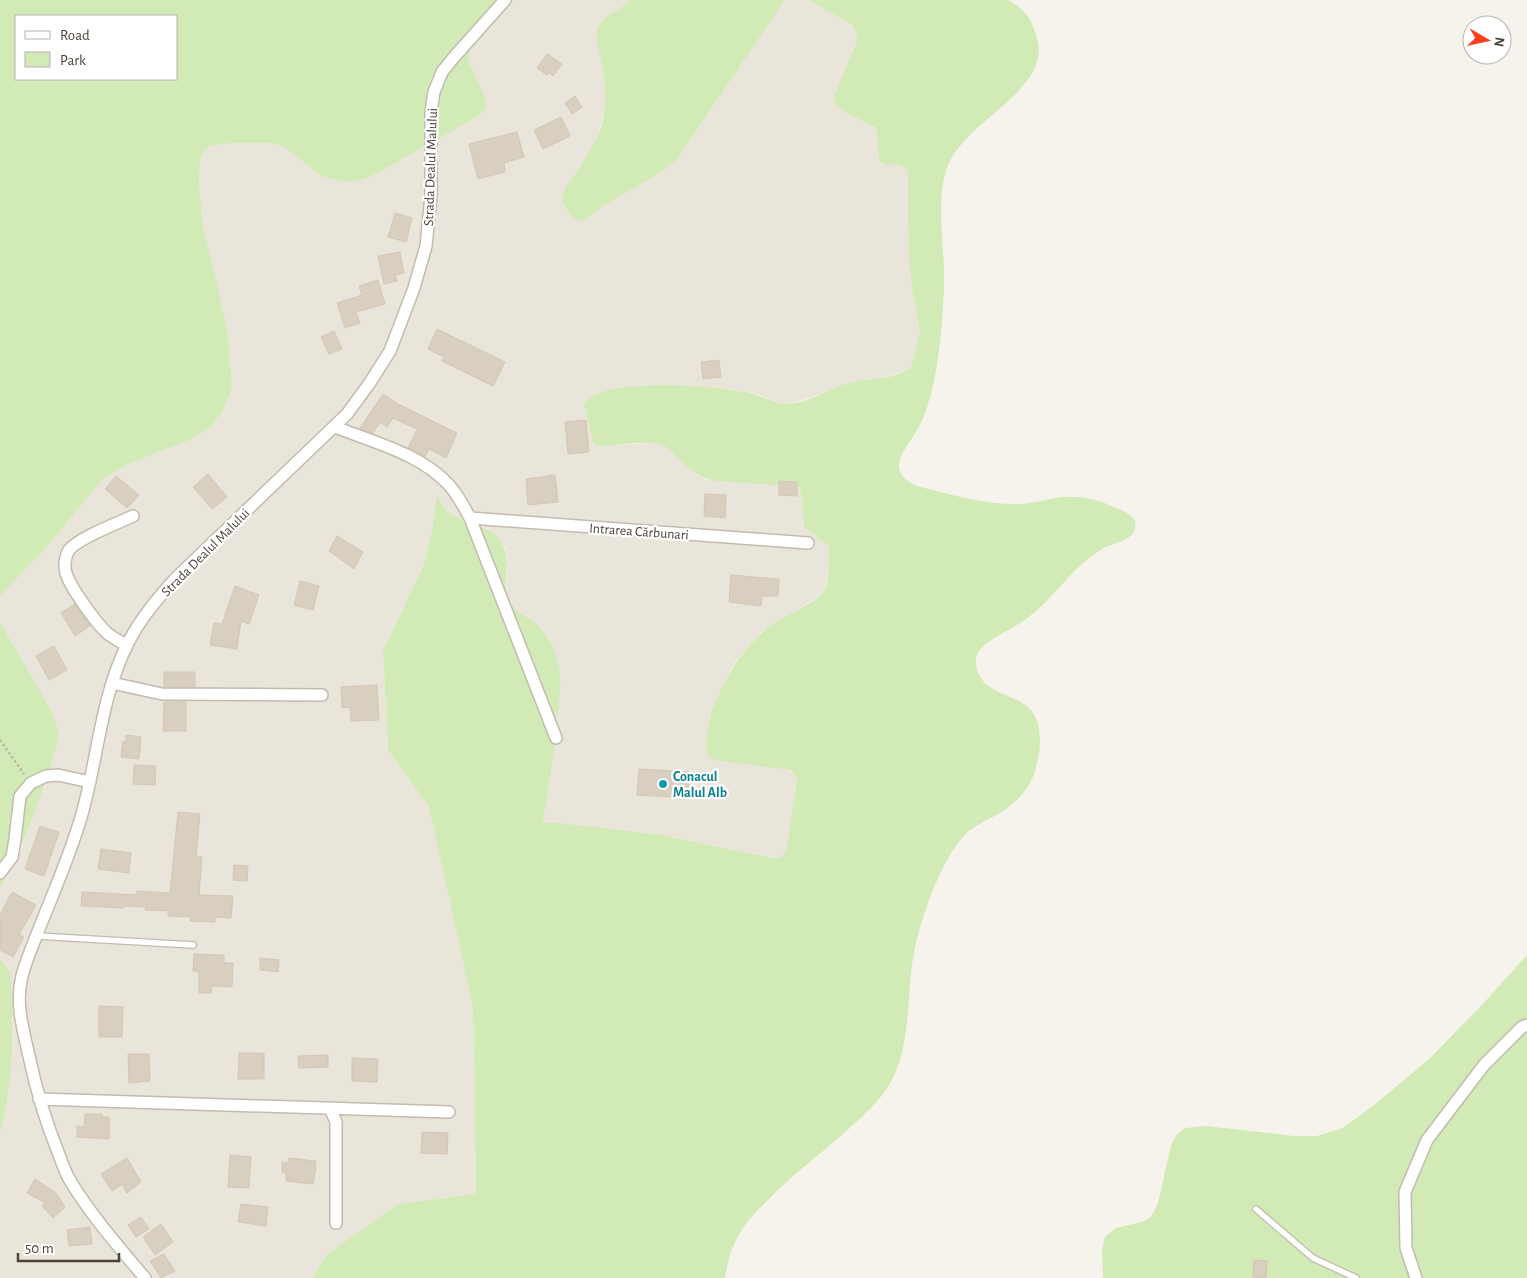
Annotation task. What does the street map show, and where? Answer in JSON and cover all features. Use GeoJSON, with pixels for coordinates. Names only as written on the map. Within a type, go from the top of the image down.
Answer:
{"type":"FeatureCollection","features":[{"type":"Feature","properties":{"kind":"street","name":"Strada Dealul Malului"},"geometry":{"type":"LineString","coordinates":[[145,1278],[97,1220],[68,1176],[49,1129],[39,1099],[20,1014],[19,996],[26,959],[69,854],[82,814],[107,701],[127,646],[152,606],[176,578],[335,428],[364,392],[390,351],[414,288],[426,246],[431,196],[431,112],[434,92],[442,72],[504,0]]}},
{"type":"Feature","properties":{"kind":"street"},"geometry":{"type":"LineString","coordinates":[[335,428],[400,453],[434,471],[450,486],[462,502],[470,518],[556,738]]}},
{"type":"Feature","properties":{"kind":"street"},"geometry":{"type":"LineString","coordinates":[[127,646],[108,634],[97,622],[66,573],[65,561],[68,551],[79,542],[133,516]]}},
{"type":"Feature","properties":{"kind":"street","name":"Intrarea Cărbunari"},"geometry":{"type":"LineString","coordinates":[[470,518],[808,543]]}},
{"type":"Feature","properties":{"kind":"street"},"geometry":{"type":"LineString","coordinates":[[112,683],[162,694],[322,695]]}},
{"type":"Feature","properties":{"kind":"street"},"geometry":{"type":"LineString","coordinates":[[0,873],[12,857],[20,796],[31,783],[46,776],[58,775],[90,782]]}},
{"type":"Feature","properties":{"kind":"street"},"geometry":{"type":"LineString","coordinates":[[1416,1278],[1406,1248],[1405,1192],[1427,1140],[1484,1065],[1522,1027],[1527,1025]]}},
{"type":"Feature","properties":{"kind":"street"},"geometry":{"type":"LineString","coordinates":[[39,1099],[449,1112]]}},
{"type":"Feature","properties":{"kind":"street"},"geometry":{"type":"LineString","coordinates":[[330,1108],[336,1122],[336,1223]]}},
{"type":"Feature","properties":{"kind":"lane"},"geometry":{"type":"LineString","coordinates":[[37,936],[193,945]]}},
{"type":"Feature","properties":{"kind":"lane"},"geometry":{"type":"LineString","coordinates":[[1256,1209],[1313,1258],[1356,1278]]}},
{"type":"Feature","properties":{"kind":"path"},"geometry":{"type":"LineString","coordinates":[[0,740],[31,783]]}},
{"type":"Feature","properties":{"kind":"shaded area"},"geometry":{"type":"Polygon","coordinates":[[[514,0],[630,0],[610,14],[598,43],[605,77],[606,102],[604,115],[597,136],[564,190],[562,197],[583,221],[608,203],[652,178],[675,162],[785,0],[808,0],[851,24],[856,29],[858,36],[856,44],[834,95],[843,111],[873,127],[877,133],[879,163],[885,165],[898,163],[908,170],[913,295],[920,332],[911,367],[905,371],[885,377],[849,383],[788,404],[780,403],[757,394],[719,388],[636,386],[584,405],[604,446],[652,443],[662,445],[696,474],[705,479],[800,487],[804,527],[829,546],[827,583],[824,591],[816,598],[761,632],[734,664],[718,696],[709,720],[795,775],[797,780],[786,853],[780,858],[773,858],[661,835],[543,823],[558,713],[550,641],[532,620],[515,609],[510,602],[507,593],[507,557],[505,546],[488,529],[452,515],[445,509],[437,496],[433,526],[423,567],[383,651],[388,750],[429,807],[473,1008],[476,1194],[398,1204],[326,1255],[313,1278],[0,1278],[0,1133],[10,1078],[12,993],[10,973],[0,960],[0,887],[7,878],[20,852],[46,776],[51,710],[0,622],[0,596],[45,549],[103,479],[128,464],[190,440],[211,427],[223,410],[232,389],[212,266],[203,227],[199,181],[201,155],[210,146],[233,143],[272,143],[284,147],[321,176],[340,181],[357,181],[374,175],[478,116],[468,58],[470,51],[514,0]]]}},
{"type":"Feature","properties":{"kind":"green space"},"geometry":{"type":"Polygon","coordinates":[[[0,0],[514,0],[470,51],[468,58],[486,99],[484,111],[374,175],[357,181],[340,181],[321,176],[284,147],[272,143],[233,143],[210,146],[201,155],[199,181],[203,227],[229,344],[232,389],[223,410],[211,427],[190,440],[128,464],[103,479],[45,549],[0,596],[0,0]]]}},
{"type":"Feature","properties":{"kind":"green space"},"geometry":{"type":"Polygon","coordinates":[[[630,0],[785,0],[675,162],[652,178],[608,203],[583,221],[578,220],[572,217],[562,201],[562,197],[566,187],[593,144],[601,127],[605,110],[605,84],[597,31],[602,21],[630,0]]]}},
{"type":"Feature","properties":{"kind":"green space"},"geometry":{"type":"Polygon","coordinates":[[[808,0],[1008,0],[1022,9],[1028,17],[1033,26],[1039,48],[1033,72],[1010,99],[968,137],[956,151],[948,165],[944,179],[941,210],[944,289],[937,366],[926,411],[918,429],[902,454],[899,468],[904,478],[916,486],[981,501],[1018,504],[1063,497],[1079,497],[1102,502],[1131,516],[1136,524],[1134,531],[1129,537],[1104,548],[1082,563],[1036,611],[1021,623],[985,645],[977,655],[977,668],[982,680],[996,691],[1020,702],[1033,713],[1040,735],[1038,760],[1034,774],[1023,794],[1012,804],[965,835],[953,850],[940,874],[918,937],[913,958],[905,1040],[896,1072],[888,1087],[862,1117],[782,1186],[751,1218],[740,1232],[733,1246],[725,1278],[313,1278],[326,1255],[398,1204],[476,1194],[473,1008],[429,807],[388,750],[383,651],[423,567],[433,526],[437,495],[450,513],[489,531],[500,540],[506,555],[506,587],[510,602],[544,633],[550,642],[559,667],[560,695],[543,822],[661,835],[773,858],[780,858],[786,852],[797,780],[795,775],[790,770],[715,760],[707,755],[706,739],[716,701],[735,664],[747,648],[773,624],[808,604],[824,591],[828,576],[829,546],[804,527],[800,487],[709,480],[694,472],[665,447],[654,443],[598,446],[594,443],[584,405],[594,396],[611,390],[658,385],[709,387],[730,390],[750,393],[788,404],[804,401],[849,383],[897,375],[911,367],[920,332],[910,267],[908,171],[901,166],[887,165],[879,162],[877,133],[874,127],[835,105],[834,95],[856,44],[855,29],[851,24],[808,0]]]}},
{"type":"Feature","properties":{"kind":"green space"},"geometry":{"type":"Polygon","coordinates":[[[0,622],[51,710],[57,726],[58,736],[56,748],[34,815],[14,862],[0,887],[0,622]]]}},
{"type":"Feature","properties":{"kind":"green space"},"geometry":{"type":"Polygon","coordinates":[[[1527,955],[1527,1278],[1103,1278],[1102,1250],[1105,1237],[1116,1228],[1142,1222],[1151,1217],[1158,1203],[1171,1145],[1177,1134],[1185,1128],[1206,1126],[1294,1136],[1317,1136],[1343,1128],[1378,1102],[1429,1059],[1527,955]]]}},
{"type":"Feature","properties":{"kind":"green space"},"geometry":{"type":"Polygon","coordinates":[[[0,960],[10,973],[12,1052],[5,1113],[0,1133],[0,960]]]}},
{"type":"Feature","properties":{"kind":"building"},"geometry":{"type":"Polygon","coordinates":[[[547,54],[562,64],[553,76],[549,73],[547,75],[537,68],[547,54]]]}},
{"type":"Feature","properties":{"kind":"building"},"geometry":{"type":"Polygon","coordinates":[[[575,96],[582,107],[572,114],[565,103],[575,96]]]}},
{"type":"Feature","properties":{"kind":"building"},"geometry":{"type":"Polygon","coordinates":[[[561,117],[570,136],[543,149],[534,130],[561,117]]]}},
{"type":"Feature","properties":{"kind":"building"},"geometry":{"type":"Polygon","coordinates":[[[517,132],[524,157],[504,163],[505,172],[478,179],[469,144],[517,132]]]}},
{"type":"Feature","properties":{"kind":"building"},"geometry":{"type":"Polygon","coordinates":[[[395,213],[412,218],[406,242],[388,237],[395,213]]]}},
{"type":"Feature","properties":{"kind":"building"},"geometry":{"type":"Polygon","coordinates":[[[400,252],[404,273],[395,275],[397,281],[384,284],[378,256],[400,252]]]}},
{"type":"Feature","properties":{"kind":"building"},"geometry":{"type":"Polygon","coordinates":[[[378,280],[385,304],[356,312],[360,323],[345,328],[337,303],[362,295],[359,286],[378,280]]]}},
{"type":"Feature","properties":{"kind":"building"},"geometry":{"type":"Polygon","coordinates":[[[437,329],[505,362],[493,386],[442,361],[444,357],[428,349],[437,329]]]}},
{"type":"Feature","properties":{"kind":"building"},"geometry":{"type":"Polygon","coordinates":[[[334,331],[342,349],[329,354],[321,337],[334,331]]]}},
{"type":"Feature","properties":{"kind":"building"},"geometry":{"type":"Polygon","coordinates":[[[719,360],[721,377],[703,379],[701,362],[719,360]]]}},
{"type":"Feature","properties":{"kind":"building"},"geometry":{"type":"Polygon","coordinates":[[[383,394],[398,404],[457,433],[446,458],[429,449],[425,457],[408,448],[417,429],[393,418],[387,427],[380,422],[373,433],[360,428],[383,394]]]}},
{"type":"Feature","properties":{"kind":"building"},"geometry":{"type":"Polygon","coordinates":[[[586,420],[589,452],[568,454],[565,422],[586,420]]]}},
{"type":"Feature","properties":{"kind":"building"},"geometry":{"type":"Polygon","coordinates":[[[208,474],[227,497],[212,509],[193,487],[208,474]]]}},
{"type":"Feature","properties":{"kind":"building"},"geometry":{"type":"Polygon","coordinates":[[[555,475],[558,502],[528,505],[526,479],[555,475]]]}},
{"type":"Feature","properties":{"kind":"building"},"geometry":{"type":"Polygon","coordinates":[[[116,476],[139,495],[127,508],[105,489],[116,476]]]}},
{"type":"Feature","properties":{"kind":"building"},"geometry":{"type":"Polygon","coordinates":[[[779,481],[797,482],[797,496],[779,495],[779,481]]]}},
{"type":"Feature","properties":{"kind":"building"},"geometry":{"type":"Polygon","coordinates":[[[705,494],[726,495],[725,518],[704,516],[705,494]]]}},
{"type":"Feature","properties":{"kind":"building"},"geometry":{"type":"Polygon","coordinates":[[[337,536],[363,552],[354,569],[329,551],[337,536]]]}},
{"type":"Feature","properties":{"kind":"building"},"geometry":{"type":"Polygon","coordinates":[[[731,575],[779,579],[778,596],[762,596],[761,606],[729,602],[731,575]]]}},
{"type":"Feature","properties":{"kind":"building"},"geometry":{"type":"Polygon","coordinates":[[[300,581],[319,586],[313,610],[294,605],[300,581]]]}},
{"type":"Feature","properties":{"kind":"building"},"geometry":{"type":"Polygon","coordinates":[[[235,586],[259,595],[249,624],[241,621],[237,649],[210,645],[214,623],[222,624],[235,586]]]}},
{"type":"Feature","properties":{"kind":"building"},"geometry":{"type":"Polygon","coordinates":[[[75,604],[90,626],[75,636],[61,613],[75,604]]]}},
{"type":"Feature","properties":{"kind":"building"},"geometry":{"type":"Polygon","coordinates":[[[54,646],[67,670],[49,680],[36,656],[54,646]]]}},
{"type":"Feature","properties":{"kind":"building"},"geometry":{"type":"Polygon","coordinates":[[[164,672],[195,672],[195,687],[164,687],[164,672]]]}},
{"type":"Feature","properties":{"kind":"building"},"geometry":{"type":"Polygon","coordinates":[[[377,685],[379,720],[351,721],[350,707],[342,708],[341,687],[377,685]]]}},
{"type":"Feature","properties":{"kind":"building"},"geometry":{"type":"Polygon","coordinates":[[[164,702],[186,702],[186,731],[163,731],[164,702]]]}},
{"type":"Feature","properties":{"kind":"building"},"geometry":{"type":"Polygon","coordinates":[[[126,735],[141,737],[139,759],[121,757],[123,741],[126,742],[126,735]]]}},
{"type":"Feature","properties":{"kind":"building"},"geometry":{"type":"Polygon","coordinates":[[[134,765],[156,766],[155,785],[133,784],[134,765]]]}},
{"type":"Feature","properties":{"kind":"building","name":"Conacul Malul Alb"},"geometry":{"type":"Polygon","coordinates":[[[639,769],[689,772],[688,798],[637,795],[639,769]]]}},
{"type":"Feature","properties":{"kind":"building"},"geometry":{"type":"Polygon","coordinates":[[[178,812],[200,814],[196,857],[202,857],[199,895],[233,896],[231,918],[215,917],[215,922],[190,921],[191,917],[168,916],[168,911],[145,910],[146,907],[81,906],[82,892],[137,895],[137,891],[170,893],[178,812]]]}},
{"type":"Feature","properties":{"kind":"building"},"geometry":{"type":"Polygon","coordinates":[[[40,826],[59,832],[44,876],[25,869],[40,826]]]}},
{"type":"Feature","properties":{"kind":"building"},"geometry":{"type":"Polygon","coordinates":[[[101,849],[131,853],[129,873],[98,869],[101,849]]]}},
{"type":"Feature","properties":{"kind":"building"},"geometry":{"type":"Polygon","coordinates":[[[234,865],[248,866],[247,881],[233,880],[234,865]]]}},
{"type":"Feature","properties":{"kind":"building"},"geometry":{"type":"Polygon","coordinates":[[[12,892],[36,905],[19,935],[24,937],[13,957],[0,950],[0,915],[12,892]]]}},
{"type":"Feature","properties":{"kind":"building"},"geometry":{"type":"Polygon","coordinates":[[[194,954],[224,955],[224,963],[233,963],[232,987],[212,986],[211,993],[199,993],[199,972],[193,971],[194,954]]]}},
{"type":"Feature","properties":{"kind":"building"},"geometry":{"type":"Polygon","coordinates":[[[260,958],[279,960],[278,972],[260,970],[260,958]]]}},
{"type":"Feature","properties":{"kind":"building"},"geometry":{"type":"Polygon","coordinates":[[[99,1006],[123,1007],[122,1037],[99,1037],[99,1006]]]}},
{"type":"Feature","properties":{"kind":"building"},"geometry":{"type":"Polygon","coordinates":[[[239,1053],[264,1053],[264,1079],[238,1079],[239,1053]]]}},
{"type":"Feature","properties":{"kind":"building"},"geometry":{"type":"Polygon","coordinates":[[[128,1054],[149,1054],[150,1081],[129,1083],[128,1054]]]}},
{"type":"Feature","properties":{"kind":"building"},"geometry":{"type":"Polygon","coordinates":[[[328,1055],[328,1067],[299,1068],[298,1056],[328,1055]]]}},
{"type":"Feature","properties":{"kind":"building"},"geometry":{"type":"Polygon","coordinates":[[[352,1058],[378,1059],[377,1082],[352,1081],[352,1058]]]}},
{"type":"Feature","properties":{"kind":"building"},"geometry":{"type":"Polygon","coordinates":[[[85,1114],[102,1114],[102,1117],[109,1117],[109,1139],[77,1137],[77,1126],[84,1127],[85,1114]]]}},
{"type":"Feature","properties":{"kind":"building"},"geometry":{"type":"Polygon","coordinates":[[[422,1132],[448,1133],[447,1154],[421,1153],[422,1132]]]}},
{"type":"Feature","properties":{"kind":"building"},"geometry":{"type":"Polygon","coordinates":[[[230,1155],[251,1157],[249,1188],[228,1187],[230,1155]]]}},
{"type":"Feature","properties":{"kind":"building"},"geometry":{"type":"Polygon","coordinates":[[[127,1158],[141,1182],[127,1193],[122,1184],[112,1191],[101,1174],[127,1158]]]}},
{"type":"Feature","properties":{"kind":"building"},"geometry":{"type":"Polygon","coordinates":[[[289,1158],[316,1161],[313,1184],[286,1181],[286,1173],[282,1172],[282,1162],[288,1163],[289,1158]]]}},
{"type":"Feature","properties":{"kind":"building"},"geometry":{"type":"Polygon","coordinates":[[[35,1179],[56,1193],[65,1207],[53,1218],[42,1206],[46,1203],[27,1193],[35,1179]]]}},
{"type":"Feature","properties":{"kind":"building"},"geometry":{"type":"Polygon","coordinates":[[[241,1204],[268,1207],[266,1226],[238,1222],[241,1204]]]}},
{"type":"Feature","properties":{"kind":"building"},"geometry":{"type":"Polygon","coordinates":[[[141,1217],[149,1229],[136,1237],[128,1225],[141,1217]]]}},
{"type":"Feature","properties":{"kind":"building"},"geometry":{"type":"Polygon","coordinates":[[[161,1224],[173,1242],[155,1255],[143,1237],[161,1224]]]}},
{"type":"Feature","properties":{"kind":"building"},"geometry":{"type":"Polygon","coordinates":[[[90,1227],[92,1244],[69,1246],[67,1230],[90,1227]]]}},
{"type":"Feature","properties":{"kind":"building"},"geometry":{"type":"Polygon","coordinates":[[[164,1254],[175,1271],[161,1278],[150,1261],[164,1254]]]}},
{"type":"Feature","properties":{"kind":"building"},"geometry":{"type":"Polygon","coordinates":[[[1254,1260],[1267,1261],[1266,1278],[1253,1278],[1254,1260]]]}},
{"type":"Feature","properties":{"kind":"place","name":"Conacul Malul Alb"},"geometry":{"type":"Point","coordinates":[663,784]}}]}
